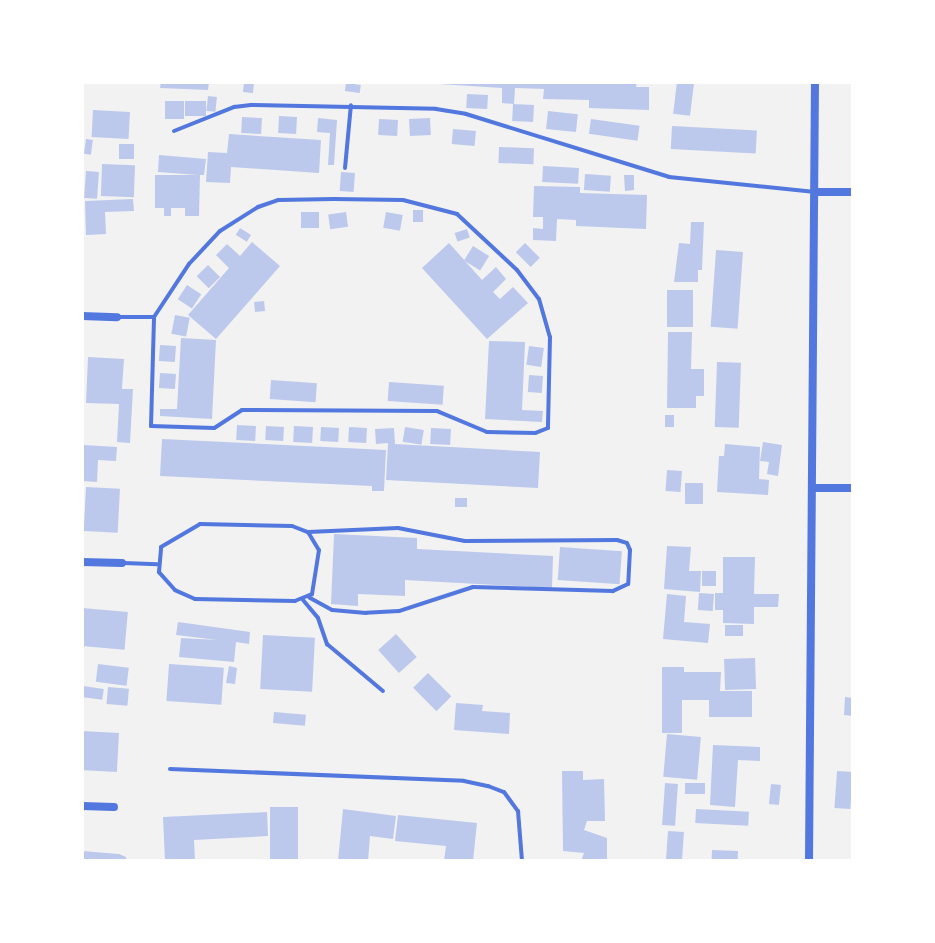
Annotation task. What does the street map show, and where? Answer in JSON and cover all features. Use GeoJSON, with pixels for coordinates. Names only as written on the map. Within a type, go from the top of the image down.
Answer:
{"type":"FeatureCollection","features":[{"type":"Feature","properties":{"kind":"street"},"geometry":{"type":"LineString","coordinates":[[809,861],[815,82]]}},
{"type":"Feature","properties":{"kind":"street"},"geometry":{"type":"LineString","coordinates":[[815,192],[853,192]]}},
{"type":"Feature","properties":{"kind":"street"},"geometry":{"type":"LineString","coordinates":[[82,316],[117,317]]}},
{"type":"Feature","properties":{"kind":"street"},"geometry":{"type":"LineString","coordinates":[[812,488],[853,488]]}},
{"type":"Feature","properties":{"kind":"street"},"geometry":{"type":"LineString","coordinates":[[82,562],[122,563]]}},
{"type":"Feature","properties":{"kind":"street"},"geometry":{"type":"LineString","coordinates":[[82,806],[114,807]]}},
{"type":"Feature","properties":{"kind":"lane"},"geometry":{"type":"LineString","coordinates":[[174,131],[234,107],[251,105],[436,109],[466,114],[669,177],[815,192]]}},
{"type":"Feature","properties":{"kind":"lane"},"geometry":{"type":"LineString","coordinates":[[345,168],[351,105]]}},
{"type":"Feature","properties":{"kind":"lane"},"geometry":{"type":"LineString","coordinates":[[334,199],[403,200],[435,206],[457,214],[495,248],[539,299],[550,337],[548,428],[535,433],[487,432],[437,411],[257,410],[236,411],[214,428],[153,427],[150,424],[154,317],[207,242],[258,207],[278,200],[334,199]]}},
{"type":"Feature","properties":{"kind":"lane"},"geometry":{"type":"LineString","coordinates":[[117,317],[154,317]]}},
{"type":"Feature","properties":{"kind":"lane"},"geometry":{"type":"LineString","coordinates":[[195,525],[292,526],[308,532],[398,528],[465,541],[617,540],[627,543],[630,550],[630,580],[624,588],[613,591],[473,587],[399,611],[366,613],[332,610],[306,598],[195,599],[168,584],[157,564],[164,543],[195,525]]}},
{"type":"Feature","properties":{"kind":"lane"},"geometry":{"type":"LineString","coordinates":[[306,598],[316,587],[319,550],[308,532]]}},
{"type":"Feature","properties":{"kind":"lane"},"geometry":{"type":"LineString","coordinates":[[122,563],[157,564]]}},
{"type":"Feature","properties":{"kind":"lane"},"geometry":{"type":"LineString","coordinates":[[306,598],[318,618],[327,644],[383,691]]}},
{"type":"Feature","properties":{"kind":"lane"},"geometry":{"type":"LineString","coordinates":[[170,769],[464,781],[488,786],[504,792],[518,811],[522,861]]}},
{"type":"Feature","properties":{"kind":"building"},"geometry":{"type":"Polygon","coordinates":[[[161,82],[209,82],[208,90],[160,88],[161,82]]]}},
{"type":"Feature","properties":{"kind":"building"},"geometry":{"type":"Polygon","coordinates":[[[244,82],[254,83],[253,93],[243,92],[244,82]]]}},
{"type":"Feature","properties":{"kind":"building"},"geometry":{"type":"Polygon","coordinates":[[[407,82],[637,82],[636,87],[649,87],[649,110],[589,108],[589,100],[543,99],[544,89],[515,88],[514,104],[502,103],[502,88],[407,82]]]}},
{"type":"Feature","properties":{"kind":"building"},"geometry":{"type":"Polygon","coordinates":[[[677,82],[694,84],[690,116],[673,114],[677,82]]]}},
{"type":"Feature","properties":{"kind":"building"},"geometry":{"type":"Polygon","coordinates":[[[346,83],[361,85],[360,93],[345,91],[346,83]]]}},
{"type":"Feature","properties":{"kind":"building"},"geometry":{"type":"Polygon","coordinates":[[[467,94],[488,95],[487,109],[466,108],[467,94]]]}},
{"type":"Feature","properties":{"kind":"building"},"geometry":{"type":"Polygon","coordinates":[[[208,96],[217,97],[215,112],[206,111],[208,96]]]}},
{"type":"Feature","properties":{"kind":"building"},"geometry":{"type":"Polygon","coordinates":[[[165,101],[184,101],[184,119],[165,119],[165,101]]]}},
{"type":"Feature","properties":{"kind":"building"},"geometry":{"type":"Polygon","coordinates":[[[185,101],[206,101],[206,116],[185,116],[185,101]]]}},
{"type":"Feature","properties":{"kind":"building"},"geometry":{"type":"Polygon","coordinates":[[[513,104],[534,105],[533,122],[512,121],[513,104]]]}},
{"type":"Feature","properties":{"kind":"building"},"geometry":{"type":"Polygon","coordinates":[[[93,110],[130,112],[129,139],[92,137],[93,110]]]}},
{"type":"Feature","properties":{"kind":"building"},"geometry":{"type":"Polygon","coordinates":[[[548,111],[578,114],[576,132],[546,129],[548,111]]]}},
{"type":"Feature","properties":{"kind":"building"},"geometry":{"type":"Polygon","coordinates":[[[279,116],[297,117],[296,134],[278,133],[279,116]]]}},
{"type":"Feature","properties":{"kind":"building"},"geometry":{"type":"Polygon","coordinates":[[[242,117],[262,118],[261,134],[241,133],[242,117]]]}},
{"type":"Feature","properties":{"kind":"building"},"geometry":{"type":"Polygon","coordinates":[[[318,118],[337,120],[334,165],[328,165],[330,133],[317,132],[318,118]]]}},
{"type":"Feature","properties":{"kind":"building"},"geometry":{"type":"Polygon","coordinates":[[[430,118],[431,135],[410,136],[409,119],[430,118]]]}},
{"type":"Feature","properties":{"kind":"building"},"geometry":{"type":"Polygon","coordinates":[[[379,119],[398,120],[397,136],[378,135],[379,119]]]}},
{"type":"Feature","properties":{"kind":"building"},"geometry":{"type":"Polygon","coordinates":[[[591,119],[640,126],[637,141],[589,134],[591,119]]]}},
{"type":"Feature","properties":{"kind":"building"},"geometry":{"type":"Polygon","coordinates":[[[672,126],[757,130],[756,153],[671,149],[672,126]]]}},
{"type":"Feature","properties":{"kind":"building"},"geometry":{"type":"Polygon","coordinates":[[[453,129],[476,131],[475,146],[452,144],[453,129]]]}},
{"type":"Feature","properties":{"kind":"building"},"geometry":{"type":"Polygon","coordinates":[[[229,134],[321,140],[319,173],[231,167],[230,183],[206,182],[208,152],[227,153],[229,134]]]}},
{"type":"Feature","properties":{"kind":"building"},"geometry":{"type":"Polygon","coordinates":[[[86,139],[93,140],[91,155],[84,154],[86,139]]]}},
{"type":"Feature","properties":{"kind":"building"},"geometry":{"type":"Polygon","coordinates":[[[119,144],[134,144],[134,159],[119,159],[119,144]]]}},
{"type":"Feature","properties":{"kind":"building"},"geometry":{"type":"Polygon","coordinates":[[[499,147],[534,148],[533,164],[498,163],[499,147]]]}},
{"type":"Feature","properties":{"kind":"building"},"geometry":{"type":"Polygon","coordinates":[[[159,155],[206,159],[204,175],[200,175],[199,216],[185,216],[185,208],[171,208],[171,216],[164,216],[164,208],[155,208],[155,175],[197,175],[158,172],[159,155]]]}},
{"type":"Feature","properties":{"kind":"building"},"geometry":{"type":"Polygon","coordinates":[[[102,164],[135,165],[134,197],[101,196],[102,164]]]}},
{"type":"Feature","properties":{"kind":"building"},"geometry":{"type":"Polygon","coordinates":[[[543,166],[579,168],[578,184],[542,182],[543,166]]]}},
{"type":"Feature","properties":{"kind":"building"},"geometry":{"type":"Polygon","coordinates":[[[86,171],[99,172],[97,199],[84,198],[86,171]]]}},
{"type":"Feature","properties":{"kind":"building"},"geometry":{"type":"Polygon","coordinates":[[[341,172],[355,173],[354,192],[340,191],[341,172]]]}},
{"type":"Feature","properties":{"kind":"building"},"geometry":{"type":"Polygon","coordinates":[[[585,174],[611,176],[610,192],[584,190],[585,174]]]}},
{"type":"Feature","properties":{"kind":"building"},"geometry":{"type":"Polygon","coordinates":[[[624,175],[634,175],[634,190],[625,191],[624,175]]]}},
{"type":"Feature","properties":{"kind":"building"},"geometry":{"type":"Polygon","coordinates":[[[534,186],[580,187],[580,193],[647,195],[646,229],[576,226],[576,220],[557,219],[556,241],[533,240],[533,228],[543,229],[543,217],[533,217],[534,186]]]}},
{"type":"Feature","properties":{"kind":"building"},"geometry":{"type":"Polygon","coordinates":[[[133,199],[134,211],[105,212],[106,234],[86,235],[85,201],[133,199]]]}},
{"type":"Feature","properties":{"kind":"building"},"geometry":{"type":"Polygon","coordinates":[[[413,210],[423,210],[423,222],[413,222],[413,210]]]}},
{"type":"Feature","properties":{"kind":"building"},"geometry":{"type":"Polygon","coordinates":[[[301,212],[319,212],[319,228],[301,228],[301,212]]]}},
{"type":"Feature","properties":{"kind":"building"},"geometry":{"type":"Polygon","coordinates":[[[346,212],[348,227],[330,229],[328,215],[346,212]]]}},
{"type":"Feature","properties":{"kind":"building"},"geometry":{"type":"Polygon","coordinates":[[[386,212],[403,215],[400,231],[383,228],[386,212]]]}},
{"type":"Feature","properties":{"kind":"building"},"geometry":{"type":"Polygon","coordinates":[[[691,222],[704,222],[702,270],[698,270],[698,282],[674,282],[679,243],[690,244],[691,222]]]}},
{"type":"Feature","properties":{"kind":"building"},"geometry":{"type":"Polygon","coordinates":[[[240,228],[251,235],[247,242],[236,235],[240,228]]]}},
{"type":"Feature","properties":{"kind":"building"},"geometry":{"type":"Polygon","coordinates":[[[467,229],[470,238],[457,242],[455,233],[467,229]]]}},
{"type":"Feature","properties":{"kind":"building"},"geometry":{"type":"Polygon","coordinates":[[[252,242],[280,266],[216,339],[188,315],[229,268],[216,255],[227,244],[240,256],[252,242]]]}},
{"type":"Feature","properties":{"kind":"building"},"geometry":{"type":"Polygon","coordinates":[[[449,243],[482,280],[496,267],[506,279],[493,292],[500,299],[513,287],[528,303],[487,339],[422,268],[449,243]]]}},
{"type":"Feature","properties":{"kind":"building"},"geometry":{"type":"Polygon","coordinates":[[[525,243],[540,258],[531,267],[516,252],[525,243]]]}},
{"type":"Feature","properties":{"kind":"building"},"geometry":{"type":"Polygon","coordinates":[[[473,246],[489,256],[480,270],[464,260],[473,246]]]}},
{"type":"Feature","properties":{"kind":"building"},"geometry":{"type":"Polygon","coordinates":[[[716,250],[743,252],[738,329],[711,327],[716,250]]]}},
{"type":"Feature","properties":{"kind":"building"},"geometry":{"type":"Polygon","coordinates":[[[208,265],[220,277],[209,288],[197,276],[208,265]]]}},
{"type":"Feature","properties":{"kind":"building"},"geometry":{"type":"Polygon","coordinates":[[[187,285],[201,294],[192,309],[178,299],[187,285]]]}},
{"type":"Feature","properties":{"kind":"building"},"geometry":{"type":"Polygon","coordinates":[[[667,290],[693,290],[693,327],[667,327],[667,290]]]}},
{"type":"Feature","properties":{"kind":"building"},"geometry":{"type":"Polygon","coordinates":[[[264,301],[265,311],[255,312],[254,302],[264,301]]]}},
{"type":"Feature","properties":{"kind":"building"},"geometry":{"type":"Polygon","coordinates":[[[175,315],[190,318],[186,337],[171,334],[175,315]]]}},
{"type":"Feature","properties":{"kind":"building"},"geometry":{"type":"Polygon","coordinates":[[[668,332],[692,332],[691,369],[704,369],[704,396],[696,396],[696,408],[667,408],[668,332]]]}},
{"type":"Feature","properties":{"kind":"building"},"geometry":{"type":"Polygon","coordinates":[[[181,338],[216,340],[212,419],[160,416],[160,409],[177,409],[181,338]]]}},
{"type":"Feature","properties":{"kind":"building"},"geometry":{"type":"Polygon","coordinates":[[[489,341],[525,342],[522,410],[543,411],[542,422],[485,419],[489,341]]]}},
{"type":"Feature","properties":{"kind":"building"},"geometry":{"type":"Polygon","coordinates":[[[160,345],[176,346],[175,362],[159,361],[160,345]]]}},
{"type":"Feature","properties":{"kind":"building"},"geometry":{"type":"Polygon","coordinates":[[[529,346],[544,348],[541,367],[526,365],[529,346]]]}},
{"type":"Feature","properties":{"kind":"building"},"geometry":{"type":"Polygon","coordinates":[[[88,357],[124,359],[122,389],[133,389],[130,443],[117,442],[119,404],[86,403],[88,357]]]}},
{"type":"Feature","properties":{"kind":"building"},"geometry":{"type":"Polygon","coordinates":[[[717,362],[741,363],[739,428],[715,427],[717,362]]]}},
{"type":"Feature","properties":{"kind":"building"},"geometry":{"type":"Polygon","coordinates":[[[160,373],[176,374],[175,389],[159,388],[160,373]]]}},
{"type":"Feature","properties":{"kind":"building"},"geometry":{"type":"Polygon","coordinates":[[[529,375],[543,376],[542,393],[528,392],[529,375]]]}},
{"type":"Feature","properties":{"kind":"building"},"geometry":{"type":"Polygon","coordinates":[[[271,380],[317,383],[316,402],[270,399],[271,380]]]}},
{"type":"Feature","properties":{"kind":"building"},"geometry":{"type":"Polygon","coordinates":[[[389,382],[444,386],[443,405],[388,401],[389,382]]]}},
{"type":"Feature","properties":{"kind":"building"},"geometry":{"type":"Polygon","coordinates":[[[665,415],[674,415],[674,427],[665,427],[665,415]]]}},
{"type":"Feature","properties":{"kind":"building"},"geometry":{"type":"Polygon","coordinates":[[[237,425],[256,426],[255,441],[236,440],[237,425]]]}},
{"type":"Feature","properties":{"kind":"building"},"geometry":{"type":"Polygon","coordinates":[[[266,426],[284,427],[283,441],[265,440],[266,426]]]}},
{"type":"Feature","properties":{"kind":"building"},"geometry":{"type":"Polygon","coordinates":[[[294,426],[313,427],[312,443],[293,442],[294,426]]]}},
{"type":"Feature","properties":{"kind":"building"},"geometry":{"type":"Polygon","coordinates":[[[321,427],[339,428],[338,442],[320,441],[321,427]]]}},
{"type":"Feature","properties":{"kind":"building"},"geometry":{"type":"Polygon","coordinates":[[[349,427],[367,428],[366,443],[348,442],[349,427]]]}},
{"type":"Feature","properties":{"kind":"building"},"geometry":{"type":"Polygon","coordinates":[[[405,427],[424,430],[421,445],[403,442],[405,427]]]}},
{"type":"Feature","properties":{"kind":"building"},"geometry":{"type":"Polygon","coordinates":[[[394,428],[395,444],[540,452],[538,488],[386,480],[388,443],[376,444],[375,429],[394,428]]]}},
{"type":"Feature","properties":{"kind":"building"},"geometry":{"type":"Polygon","coordinates":[[[431,428],[451,429],[450,445],[430,444],[431,428]]]}},
{"type":"Feature","properties":{"kind":"building"},"geometry":{"type":"Polygon","coordinates":[[[162,439],[386,450],[384,491],[372,491],[372,486],[160,476],[162,439]]]}},
{"type":"Feature","properties":{"kind":"building"},"geometry":{"type":"Polygon","coordinates":[[[763,442],[782,445],[778,476],[767,474],[769,462],[760,461],[763,442]]]}},
{"type":"Feature","properties":{"kind":"building"},"geometry":{"type":"Polygon","coordinates":[[[725,444],[760,447],[759,479],[769,480],[768,495],[717,492],[719,456],[724,456],[725,444]]]}},
{"type":"Feature","properties":{"kind":"building"},"geometry":{"type":"Polygon","coordinates":[[[84,445],[117,447],[116,461],[98,460],[97,482],[82,481],[84,445]]]}},
{"type":"Feature","properties":{"kind":"building"},"geometry":{"type":"Polygon","coordinates":[[[667,470],[682,471],[680,492],[666,491],[667,470]]]}},
{"type":"Feature","properties":{"kind":"building"},"geometry":{"type":"Polygon","coordinates":[[[685,483],[703,483],[703,504],[685,504],[685,483]]]}},
{"type":"Feature","properties":{"kind":"building"},"geometry":{"type":"Polygon","coordinates":[[[86,487],[120,489],[118,533],[84,531],[86,487]]]}},
{"type":"Feature","properties":{"kind":"building"},"geometry":{"type":"Polygon","coordinates":[[[455,498],[467,498],[467,507],[455,507],[455,498]]]}},
{"type":"Feature","properties":{"kind":"building"},"geometry":{"type":"Polygon","coordinates":[[[334,534],[417,538],[417,549],[553,556],[552,588],[405,580],[405,596],[358,594],[358,606],[331,604],[334,534]]]}},
{"type":"Feature","properties":{"kind":"building"},"geometry":{"type":"Polygon","coordinates":[[[667,546],[691,547],[689,571],[701,571],[700,592],[664,589],[667,546]]]}},
{"type":"Feature","properties":{"kind":"building"},"geometry":{"type":"Polygon","coordinates":[[[560,547],[622,551],[620,584],[558,580],[560,547]]]}},
{"type":"Feature","properties":{"kind":"building"},"geometry":{"type":"Polygon","coordinates":[[[723,557],[755,557],[754,594],[779,594],[778,607],[754,607],[754,624],[723,623],[723,610],[715,610],[715,593],[723,593],[723,557]]]}},
{"type":"Feature","properties":{"kind":"building"},"geometry":{"type":"Polygon","coordinates":[[[702,571],[716,571],[716,586],[702,586],[702,571]]]}},
{"type":"Feature","properties":{"kind":"building"},"geometry":{"type":"Polygon","coordinates":[[[699,593],[714,594],[713,611],[698,610],[699,593]]]}},
{"type":"Feature","properties":{"kind":"building"},"geometry":{"type":"Polygon","coordinates":[[[667,594],[686,596],[684,622],[710,624],[708,643],[663,639],[667,594]]]}},
{"type":"Feature","properties":{"kind":"building"},"geometry":{"type":"Polygon","coordinates":[[[82,608],[128,612],[125,650],[82,646],[82,608]]]}},
{"type":"Feature","properties":{"kind":"building"},"geometry":{"type":"Polygon","coordinates":[[[178,622],[250,632],[249,644],[236,642],[234,662],[179,657],[181,638],[218,640],[176,635],[178,622]]]}},
{"type":"Feature","properties":{"kind":"building"},"geometry":{"type":"Polygon","coordinates":[[[725,625],[743,625],[743,636],[725,636],[725,625]]]}},
{"type":"Feature","properties":{"kind":"building"},"geometry":{"type":"Polygon","coordinates":[[[396,634],[417,657],[399,673],[378,650],[396,634]]]}},
{"type":"Feature","properties":{"kind":"building"},"geometry":{"type":"Polygon","coordinates":[[[263,635],[315,638],[312,692],[260,689],[263,635]]]}},
{"type":"Feature","properties":{"kind":"building"},"geometry":{"type":"Polygon","coordinates":[[[755,658],[756,689],[725,690],[724,659],[755,658]]]}},
{"type":"Feature","properties":{"kind":"building"},"geometry":{"type":"Polygon","coordinates":[[[98,664],[129,668],[127,686],[96,682],[98,664]]]}},
{"type":"Feature","properties":{"kind":"building"},"geometry":{"type":"Polygon","coordinates":[[[169,664],[224,668],[221,705],[166,701],[169,664]]]}},
{"type":"Feature","properties":{"kind":"building"},"geometry":{"type":"Polygon","coordinates":[[[229,666],[237,668],[235,684],[226,683],[229,666]]]}},
{"type":"Feature","properties":{"kind":"building"},"geometry":{"type":"Polygon","coordinates":[[[662,667],[684,667],[684,672],[721,672],[720,691],[752,691],[752,717],[709,717],[709,700],[682,700],[682,733],[662,733],[662,667]]]}},
{"type":"Feature","properties":{"kind":"building"},"geometry":{"type":"Polygon","coordinates":[[[428,673],[451,696],[436,711],[413,688],[428,673]]]}},
{"type":"Feature","properties":{"kind":"building"},"geometry":{"type":"Polygon","coordinates":[[[83,686],[104,689],[102,700],[82,697],[83,686]]]}},
{"type":"Feature","properties":{"kind":"building"},"geometry":{"type":"Polygon","coordinates":[[[108,687],[129,689],[127,706],[107,704],[108,687]]]}},
{"type":"Feature","properties":{"kind":"building"},"geometry":{"type":"Polygon","coordinates":[[[845,697],[853,698],[853,716],[844,715],[845,697]]]}},
{"type":"Feature","properties":{"kind":"building"},"geometry":{"type":"Polygon","coordinates":[[[456,703],[483,705],[482,711],[510,713],[509,734],[454,730],[456,703]]]}},
{"type":"Feature","properties":{"kind":"building"},"geometry":{"type":"Polygon","coordinates":[[[274,712],[306,715],[305,726],[273,723],[274,712]]]}},
{"type":"Feature","properties":{"kind":"building"},"geometry":{"type":"Polygon","coordinates":[[[82,731],[119,733],[117,772],[82,770],[82,731]]]}},
{"type":"Feature","properties":{"kind":"building"},"geometry":{"type":"Polygon","coordinates":[[[667,734],[701,737],[697,780],[663,777],[667,734]]]}},
{"type":"Feature","properties":{"kind":"building"},"geometry":{"type":"Polygon","coordinates":[[[713,745],[760,747],[760,761],[738,760],[735,807],[710,805],[713,745]]]}},
{"type":"Feature","properties":{"kind":"building"},"geometry":{"type":"Polygon","coordinates":[[[562,771],[583,771],[583,780],[604,779],[605,821],[587,821],[584,830],[607,838],[607,861],[581,861],[584,853],[563,851],[562,771]]]}},
{"type":"Feature","properties":{"kind":"building"},"geometry":{"type":"Polygon","coordinates":[[[837,771],[853,772],[850,809],[834,808],[837,771]]]}},
{"type":"Feature","properties":{"kind":"building"},"geometry":{"type":"Polygon","coordinates":[[[665,783],[678,784],[675,826],[662,825],[665,783]]]}},
{"type":"Feature","properties":{"kind":"building"},"geometry":{"type":"Polygon","coordinates":[[[685,783],[705,783],[705,794],[685,794],[685,783]]]}},
{"type":"Feature","properties":{"kind":"building"},"geometry":{"type":"Polygon","coordinates":[[[771,784],[781,785],[779,805],[769,804],[771,784]]]}},
{"type":"Feature","properties":{"kind":"building"},"geometry":{"type":"Polygon","coordinates":[[[270,807],[298,807],[298,861],[270,861],[270,807]]]}},
{"type":"Feature","properties":{"kind":"building"},"geometry":{"type":"Polygon","coordinates":[[[343,809],[396,816],[393,839],[370,836],[368,861],[338,861],[343,809]]]}},
{"type":"Feature","properties":{"kind":"building"},"geometry":{"type":"Polygon","coordinates":[[[696,809],[749,812],[748,826],[695,823],[696,809]]]}},
{"type":"Feature","properties":{"kind":"building"},"geometry":{"type":"Polygon","coordinates":[[[267,812],[268,836],[194,840],[195,861],[165,861],[163,817],[267,812]]]}},
{"type":"Feature","properties":{"kind":"building"},"geometry":{"type":"Polygon","coordinates":[[[398,815],[477,823],[473,861],[444,861],[446,846],[395,841],[398,815]]]}},
{"type":"Feature","properties":{"kind":"building"},"geometry":{"type":"Polygon","coordinates":[[[668,831],[684,832],[682,861],[666,861],[668,831]]]}},
{"type":"Feature","properties":{"kind":"building"},"geometry":{"type":"Polygon","coordinates":[[[712,850],[738,851],[738,861],[712,861],[712,850]]]}},
{"type":"Feature","properties":{"kind":"building"},"geometry":{"type":"Polygon","coordinates":[[[82,851],[119,854],[126,857],[126,861],[82,861],[82,851]]]}}]}
